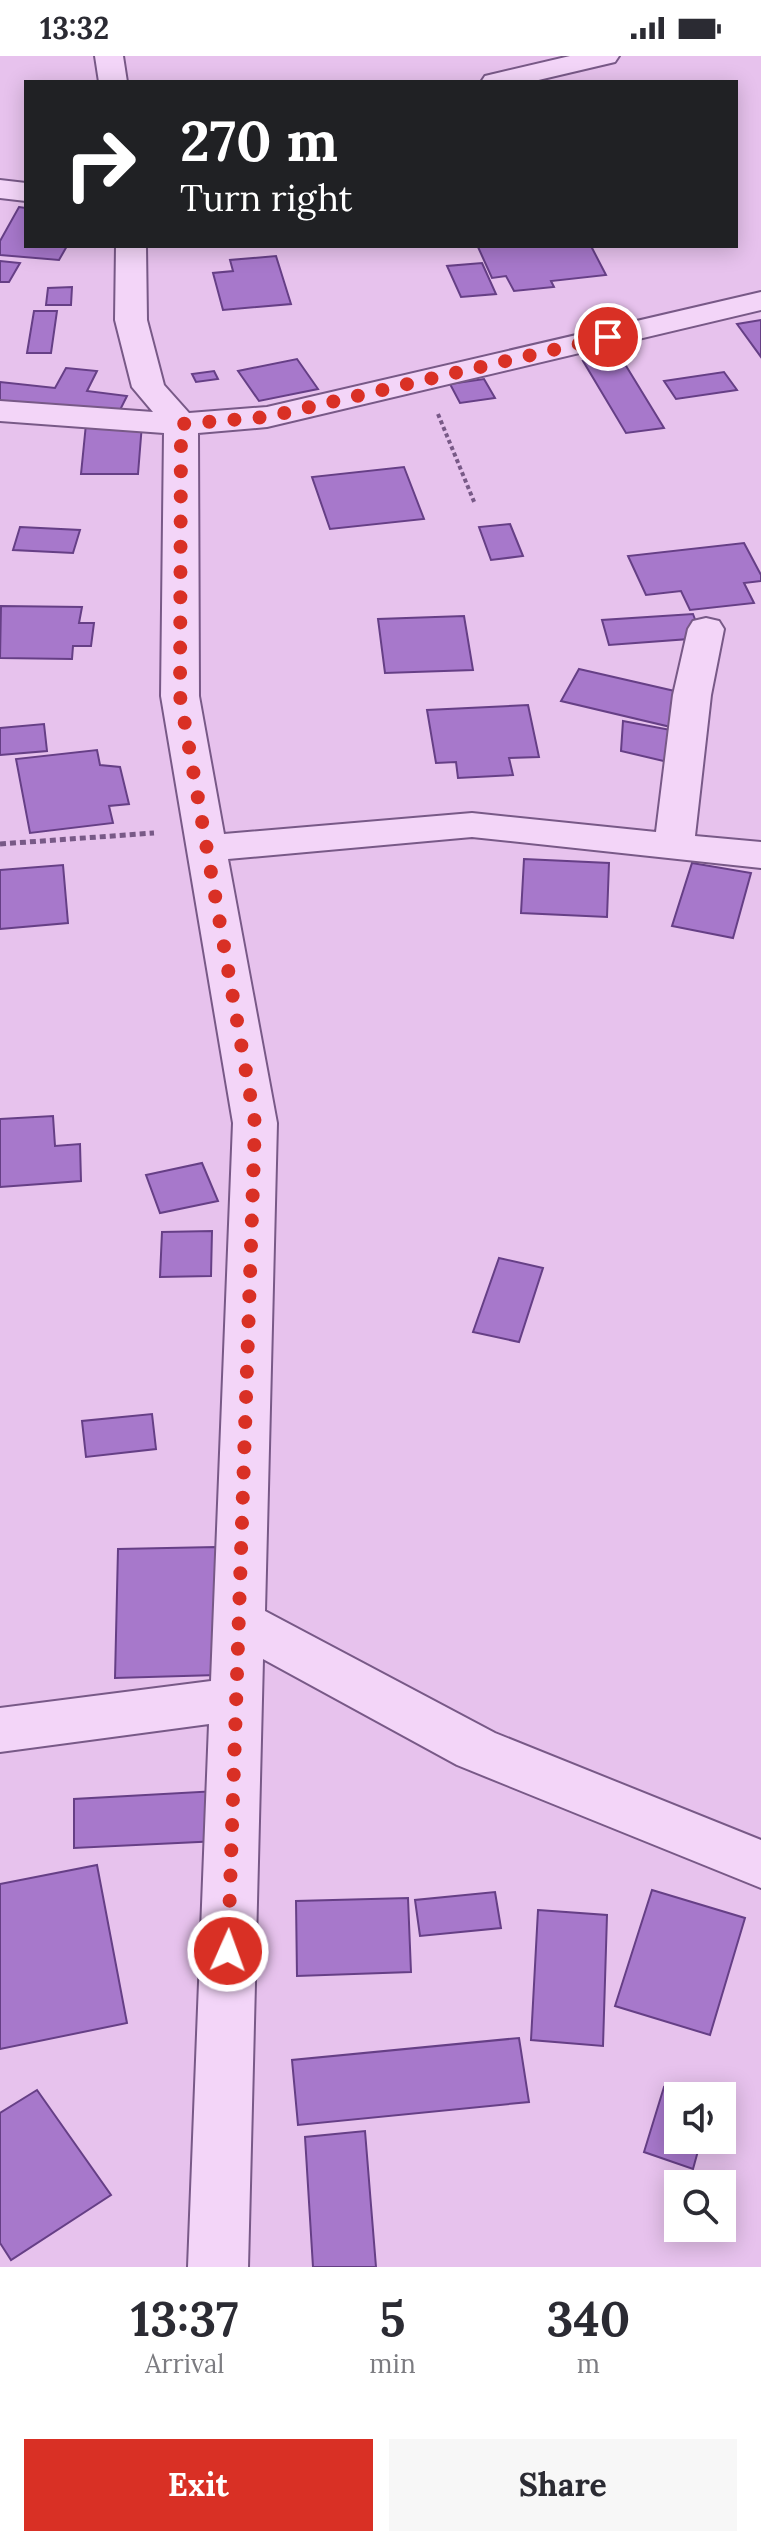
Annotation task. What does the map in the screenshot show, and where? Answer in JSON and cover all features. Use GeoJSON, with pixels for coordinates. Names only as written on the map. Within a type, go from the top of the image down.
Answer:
{"type":"FeatureCollection","features":[{"type":"Feature","properties":{"kind":"street"},"geometry":{"type":"LineString","coordinates":[[109,56],[113,80]]}},
{"type":"Feature","properties":{"kind":"street"},"geometry":{"type":"LineString","coordinates":[[501,80],[559,61],[605,56]]}},
{"type":"Feature","properties":{"kind":"street"},"geometry":{"type":"LineString","coordinates":[[0,189],[24,192]]}},
{"type":"Feature","properties":{"kind":"street"},"geometry":{"type":"LineString","coordinates":[[131,248],[131,320],[148,387],[181,424],[180,696],[255,1123],[218,2267]]}},
{"type":"Feature","properties":{"kind":"street"},"geometry":{"type":"LineString","coordinates":[[0,411],[181,424],[267,417],[761,301]]}},
{"type":"Feature","properties":{"kind":"street"},"geometry":{"type":"LineString","coordinates":[[674,844],[692,695],[706,629]]}},
{"type":"Feature","properties":{"kind":"street"},"geometry":{"type":"LineString","coordinates":[[205,839],[472,825],[761,855]]}},
{"type":"Feature","properties":{"kind":"street"},"geometry":{"type":"LineString","coordinates":[[238,1621],[476,1749],[761,1864]]}},
{"type":"Feature","properties":{"kind":"street"},"geometry":{"type":"LineString","coordinates":[[0,1730],[236,1699]]}},
{"type":"Feature","properties":{"kind":"path"},"geometry":{"type":"LineString","coordinates":[[424,380],[475,504]]}},
{"type":"Feature","properties":{"kind":"path"},"geometry":{"type":"LineString","coordinates":[[0,844],[205,839]]}},
{"type":"Feature","properties":{"kind":"building"},"geometry":{"type":"Polygon","coordinates":[[[19,207],[24,208],[24,248],[66,248],[59,260],[0,255],[0,241],[19,207]]]}},
{"type":"Feature","properties":{"kind":"building"},"geometry":{"type":"Polygon","coordinates":[[[478,248],[592,248],[606,275],[551,281],[554,287],[514,291],[506,276],[492,278],[478,248]]]}},
{"type":"Feature","properties":{"kind":"building"},"geometry":{"type":"Polygon","coordinates":[[[276,256],[291,304],[223,310],[213,273],[233,271],[230,260],[276,256]]]}},
{"type":"Feature","properties":{"kind":"building"},"geometry":{"type":"Polygon","coordinates":[[[0,261],[20,263],[9,282],[0,282],[0,261]]]}},
{"type":"Feature","properties":{"kind":"building"},"geometry":{"type":"Polygon","coordinates":[[[482,263],[496,294],[461,297],[447,266],[482,263]]]}},
{"type":"Feature","properties":{"kind":"building"},"geometry":{"type":"Polygon","coordinates":[[[72,287],[71,305],[46,305],[48,288],[72,287]]]}},
{"type":"Feature","properties":{"kind":"building"},"geometry":{"type":"Polygon","coordinates":[[[34,311],[57,311],[51,353],[27,353],[34,311]]]}},
{"type":"Feature","properties":{"kind":"building"},"geometry":{"type":"Polygon","coordinates":[[[761,320],[761,357],[737,324],[761,320]]]}},
{"type":"Feature","properties":{"kind":"building"},"geometry":{"type":"Polygon","coordinates":[[[620,356],[664,428],[626,433],[583,361],[620,356]]]}},
{"type":"Feature","properties":{"kind":"building"},"geometry":{"type":"Polygon","coordinates":[[[297,359],[318,389],[259,401],[238,371],[297,359]]]}},
{"type":"Feature","properties":{"kind":"building"},"geometry":{"type":"Polygon","coordinates":[[[66,368],[97,371],[87,391],[127,396],[117,416],[0,404],[0,382],[55,388],[66,368]]]}},
{"type":"Feature","properties":{"kind":"building"},"geometry":{"type":"Polygon","coordinates":[[[214,371],[218,379],[196,382],[192,374],[214,371]]]}},
{"type":"Feature","properties":{"kind":"building"},"geometry":{"type":"Polygon","coordinates":[[[724,372],[737,390],[676,399],[664,381],[724,372]]]}},
{"type":"Feature","properties":{"kind":"building"},"geometry":{"type":"Polygon","coordinates":[[[484,379],[495,398],[460,403],[450,384],[484,379]]]}},
{"type":"Feature","properties":{"kind":"building"},"geometry":{"type":"Polygon","coordinates":[[[86,424],[142,424],[138,474],[81,474],[86,424]]]}},
{"type":"Feature","properties":{"kind":"building"},"geometry":{"type":"Polygon","coordinates":[[[404,467],[424,519],[330,529],[312,477],[404,467]]]}},
{"type":"Feature","properties":{"kind":"building"},"geometry":{"type":"Polygon","coordinates":[[[510,524],[523,556],[491,560],[479,527],[510,524]]]}},
{"type":"Feature","properties":{"kind":"building"},"geometry":{"type":"Polygon","coordinates":[[[20,527],[80,530],[73,553],[13,550],[20,527]]]}},
{"type":"Feature","properties":{"kind":"building"},"geometry":{"type":"Polygon","coordinates":[[[744,543],[761,575],[761,581],[744,583],[754,603],[690,610],[681,591],[646,595],[628,556],[744,543]]]}},
{"type":"Feature","properties":{"kind":"building"},"geometry":{"type":"Polygon","coordinates":[[[1,606],[82,607],[79,623],[94,623],[91,646],[73,646],[72,659],[0,658],[1,606]]]}},
{"type":"Feature","properties":{"kind":"building"},"geometry":{"type":"Polygon","coordinates":[[[693,614],[702,638],[609,645],[602,620],[693,614]]]}},
{"type":"Feature","properties":{"kind":"building"},"geometry":{"type":"Polygon","coordinates":[[[464,616],[473,670],[385,673],[378,619],[464,616]]]}},
{"type":"Feature","properties":{"kind":"building"},"geometry":{"type":"Polygon","coordinates":[[[579,669],[692,695],[675,728],[561,701],[579,669]]]}},
{"type":"Feature","properties":{"kind":"building"},"geometry":{"type":"Polygon","coordinates":[[[528,705],[539,757],[509,758],[513,775],[458,778],[456,762],[436,763],[427,710],[528,705]]]}},
{"type":"Feature","properties":{"kind":"building"},"geometry":{"type":"Polygon","coordinates":[[[623,721],[676,731],[672,763],[621,751],[623,721]]]}},
{"type":"Feature","properties":{"kind":"building"},"geometry":{"type":"Polygon","coordinates":[[[44,724],[47,751],[0,755],[0,728],[44,724]]]}},
{"type":"Feature","properties":{"kind":"building"},"geometry":{"type":"Polygon","coordinates":[[[97,750],[100,765],[120,767],[129,804],[109,806],[113,823],[30,833],[16,759],[97,750]]]}},
{"type":"Feature","properties":{"kind":"building"},"geometry":{"type":"Polygon","coordinates":[[[524,859],[609,863],[607,917],[521,913],[524,859]]]}},
{"type":"Feature","properties":{"kind":"building"},"geometry":{"type":"Polygon","coordinates":[[[692,863],[751,873],[733,938],[672,926],[692,863]]]}},
{"type":"Feature","properties":{"kind":"building"},"geometry":{"type":"Polygon","coordinates":[[[63,865],[68,923],[0,929],[0,870],[63,865]]]}},
{"type":"Feature","properties":{"kind":"building"},"geometry":{"type":"Polygon","coordinates":[[[53,1116],[55,1146],[80,1144],[81,1181],[0,1187],[0,1119],[53,1116]]]}},
{"type":"Feature","properties":{"kind":"building"},"geometry":{"type":"Polygon","coordinates":[[[202,1163],[218,1201],[160,1213],[146,1175],[202,1163]]]}},
{"type":"Feature","properties":{"kind":"building"},"geometry":{"type":"Polygon","coordinates":[[[212,1231],[211,1276],[160,1277],[162,1232],[212,1231]]]}},
{"type":"Feature","properties":{"kind":"building"},"geometry":{"type":"Polygon","coordinates":[[[499,1258],[543,1268],[519,1342],[473,1332],[499,1258]]]}},
{"type":"Feature","properties":{"kind":"building"},"geometry":{"type":"Polygon","coordinates":[[[152,1414],[156,1449],[86,1457],[82,1421],[152,1414]]]}},
{"type":"Feature","properties":{"kind":"building"},"geometry":{"type":"Polygon","coordinates":[[[216,1547],[217,1675],[115,1678],[118,1549],[216,1547]]]}},
{"type":"Feature","properties":{"kind":"building"},"geometry":{"type":"Polygon","coordinates":[[[217,1791],[219,1841],[74,1848],[74,1799],[217,1791]]]}},
{"type":"Feature","properties":{"kind":"building"},"geometry":{"type":"Polygon","coordinates":[[[97,1865],[127,2023],[0,2049],[0,1884],[97,1865]]]}},
{"type":"Feature","properties":{"kind":"building"},"geometry":{"type":"Polygon","coordinates":[[[652,1890],[745,1918],[710,2035],[615,2006],[652,1890]]]}},
{"type":"Feature","properties":{"kind":"building"},"geometry":{"type":"Polygon","coordinates":[[[495,1892],[501,1928],[420,1936],[415,1900],[495,1892]]]}},
{"type":"Feature","properties":{"kind":"building"},"geometry":{"type":"Polygon","coordinates":[[[408,1898],[411,1972],[297,1976],[296,1901],[408,1898]]]}},
{"type":"Feature","properties":{"kind":"building"},"geometry":{"type":"Polygon","coordinates":[[[538,1910],[607,1915],[603,2046],[531,2040],[538,1910]]]}},
{"type":"Feature","properties":{"kind":"building"},"geometry":{"type":"Polygon","coordinates":[[[519,2038],[529,2102],[298,2125],[292,2060],[519,2038]]]}},
{"type":"Feature","properties":{"kind":"building"},"geometry":{"type":"Polygon","coordinates":[[[664,2087],[664,2154],[697,2154],[693,2169],[644,2152],[664,2087]]]}},
{"type":"Feature","properties":{"kind":"building"},"geometry":{"type":"Polygon","coordinates":[[[37,2090],[111,2195],[11,2260],[0,2243],[0,2113],[37,2090]]]}},
{"type":"Feature","properties":{"kind":"building"},"geometry":{"type":"Polygon","coordinates":[[[365,2131],[376,2267],[313,2267],[305,2137],[365,2131]]]}},
{"type":"Feature","properties":{"kind":"route"},"geometry":{"type":"LineString","coordinates":[[228,1951],[255,1123],[180,696],[181,424],[267,417],[608,337]]}}]}
